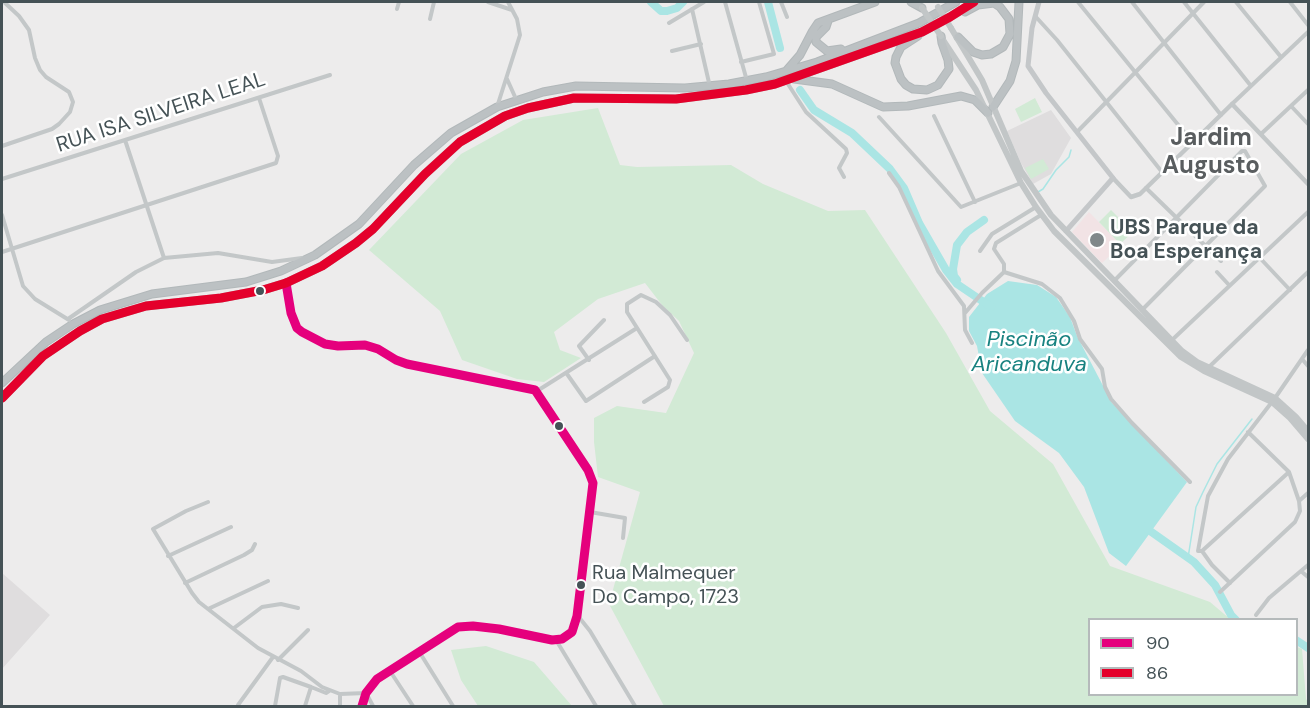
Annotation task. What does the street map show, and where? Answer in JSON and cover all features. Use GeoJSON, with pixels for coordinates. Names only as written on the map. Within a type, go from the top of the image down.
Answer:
{"type":"FeatureCollection","features":[{"type":"Feature","properties":{"kind":"highway"},"geometry":{"type":"LineString","coordinates":[[785,72],[800,55],[814,27],[866,3],[875,2]]}},
{"type":"Feature","properties":{"kind":"highway"},"geometry":{"type":"LineString","coordinates":[[911,2],[920,5]]}},
{"type":"Feature","properties":{"kind":"highway"},"geometry":{"type":"LineString","coordinates":[[2,383],[45,342],[70,322],[126,301],[169,291],[246,282],[281,271],[315,255],[359,224],[414,165],[451,133],[516,99],[576,86],[710,87],[747,81],[785,72],[850,50],[919,23],[956,2]]}},
{"type":"Feature","properties":{"kind":"highway"},"geometry":{"type":"LineString","coordinates":[[941,36],[949,69],[938,85],[927,90],[920,90],[906,85],[895,63],[901,47],[974,2]]}},
{"type":"Feature","properties":{"kind":"highway"},"geometry":{"type":"LineString","coordinates":[[993,107],[1013,73],[1019,2]]}},
{"type":"Feature","properties":{"kind":"highway"},"geometry":{"type":"LineString","coordinates":[[958,37],[973,52],[991,54],[1008,41],[1011,25],[1004,12],[994,3],[986,3],[965,12],[959,12]]}},
{"type":"Feature","properties":{"kind":"highway"},"geometry":{"type":"LineString","coordinates":[[828,21],[826,27],[816,37],[819,46],[827,51],[850,50]]}},
{"type":"Feature","properties":{"kind":"highway"},"geometry":{"type":"LineString","coordinates":[[2,398],[44,356],[102,319],[146,306],[244,294],[286,283],[322,266],[373,229],[425,174],[460,142],[506,116],[528,108],[574,98],[686,98],[746,90],[789,80],[922,32]]}},
{"type":"Feature","properties":{"kind":"highway"},"geometry":{"type":"LineString","coordinates":[[789,80],[832,84],[883,107],[908,106],[952,97],[969,98],[980,104],[988,113]]}},
{"type":"Feature","properties":{"kind":"highway"},"geometry":{"type":"LineString","coordinates":[[2,388],[15,370]]}},
{"type":"Feature","properties":{"kind":"main road"},"geometry":{"type":"LineString","coordinates":[[1039,2],[1034,15],[1028,66],[1113,178],[1066,231],[1061,232],[1041,215]]}},
{"type":"Feature","properties":{"kind":"main road"},"geometry":{"type":"LineString","coordinates":[[936,4],[982,80],[1025,178],[1039,201],[1189,356],[1209,368],[1256,388],[1296,417],[1308,431]]}},
{"type":"Feature","properties":{"kind":"main road"},"geometry":{"type":"LineString","coordinates":[[920,5],[976,90],[1021,183],[1054,231],[1181,357],[1204,371],[1273,400],[1308,439]]}},
{"type":"Feature","properties":{"kind":"street"},"geometry":{"type":"LineString","coordinates":[[2,146],[52,129],[65,119],[73,102],[69,92],[46,77],[40,70],[29,30],[19,16],[4,2]]}},
{"type":"Feature","properties":{"kind":"street"},"geometry":{"type":"LineString","coordinates":[[397,9],[399,2]]}},
{"type":"Feature","properties":{"kind":"street"},"geometry":{"type":"LineString","coordinates":[[430,19],[434,2]]}},
{"type":"Feature","properties":{"kind":"street"},"geometry":{"type":"LineString","coordinates":[[488,2],[513,10]]}},
{"type":"Feature","properties":{"kind":"street"},"geometry":{"type":"LineString","coordinates":[[497,107],[520,35],[520,27],[507,2]]}},
{"type":"Feature","properties":{"kind":"street"},"geometry":{"type":"LineString","coordinates":[[669,23],[704,2]]}},
{"type":"Feature","properties":{"kind":"street"},"geometry":{"type":"LineString","coordinates":[[725,2],[747,81]]}},
{"type":"Feature","properties":{"kind":"street"},"geometry":{"type":"LineString","coordinates":[[741,62],[774,54],[759,2]]}},
{"type":"Feature","properties":{"kind":"street"},"geometry":{"type":"LineString","coordinates":[[781,2],[787,17]]}},
{"type":"Feature","properties":{"kind":"street"},"geometry":{"type":"LineString","coordinates":[[1078,2],[1193,143]]}},
{"type":"Feature","properties":{"kind":"street"},"geometry":{"type":"LineString","coordinates":[[1132,2],[1221,115]]}},
{"type":"Feature","properties":{"kind":"street"},"geometry":{"type":"LineString","coordinates":[[1184,2],[1251,86]]}},
{"type":"Feature","properties":{"kind":"street"},"geometry":{"type":"LineString","coordinates":[[1077,132],[1204,2]]}},
{"type":"Feature","properties":{"kind":"street"},"geometry":{"type":"LineString","coordinates":[[1236,2],[1281,57]]}},
{"type":"Feature","properties":{"kind":"street"},"geometry":{"type":"LineString","coordinates":[[1290,2],[1308,25]]}},
{"type":"Feature","properties":{"kind":"street"},"geometry":{"type":"LineString","coordinates":[[692,9],[710,87]]}},
{"type":"Feature","properties":{"kind":"street"},"geometry":{"type":"LineString","coordinates":[[1034,15],[1107,101],[1162,172]]}},
{"type":"Feature","properties":{"kind":"street"},"geometry":{"type":"LineString","coordinates":[[1113,178],[1131,197],[1140,194],[1308,32]]}},
{"type":"Feature","properties":{"kind":"street"},"geometry":{"type":"LineString","coordinates":[[672,51],[701,44]]}},
{"type":"Feature","properties":{"kind":"street","name":"RUA ISA SILVEIRA LEAL"},"geometry":{"type":"LineString","coordinates":[[2,179],[330,75]]}},
{"type":"Feature","properties":{"kind":"street"},"geometry":{"type":"LineString","coordinates":[[507,78],[516,99]]}},
{"type":"Feature","properties":{"kind":"street"},"geometry":{"type":"LineString","coordinates":[[789,80],[806,112],[846,149],[847,153],[839,168],[844,177]]}},
{"type":"Feature","properties":{"kind":"street"},"geometry":{"type":"LineString","coordinates":[[1261,135],[1308,90]]}},
{"type":"Feature","properties":{"kind":"street"},"geometry":{"type":"LineString","coordinates":[[2,252],[275,163],[278,160],[259,98]]}},
{"type":"Feature","properties":{"kind":"street"},"geometry":{"type":"LineString","coordinates":[[1232,104],[1308,184]]}},
{"type":"Feature","properties":{"kind":"street"},"geometry":{"type":"LineString","coordinates":[[1291,106],[1308,124]]}},
{"type":"Feature","properties":{"kind":"street"},"geometry":{"type":"LineString","coordinates":[[934,116],[975,202]]}},
{"type":"Feature","properties":{"kind":"street"},"geometry":{"type":"LineString","coordinates":[[879,117],[960,207],[1021,183]]}},
{"type":"Feature","properties":{"kind":"street"},"geometry":{"type":"LineString","coordinates":[[125,140],[164,258]]}},
{"type":"Feature","properties":{"kind":"street"},"geometry":{"type":"LineString","coordinates":[[1114,281],[1243,151],[1246,152],[1266,185],[1143,309]]}},
{"type":"Feature","properties":{"kind":"street"},"geometry":{"type":"LineString","coordinates":[[889,173],[899,187],[938,271],[964,306],[965,330],[972,343]]}},
{"type":"Feature","properties":{"kind":"street"},"geometry":{"type":"LineString","coordinates":[[1146,188],[1221,261]]}},
{"type":"Feature","properties":{"kind":"street"},"geometry":{"type":"LineString","coordinates":[[980,251],[992,234],[1036,207]]}},
{"type":"Feature","properties":{"kind":"street"},"geometry":{"type":"LineString","coordinates":[[1172,340],[1308,212]]}},
{"type":"Feature","properties":{"kind":"street"},"geometry":{"type":"LineString","coordinates":[[2,215],[19,276],[27,291],[35,299],[70,322],[136,272],[164,258],[218,253],[273,262],[315,255]]}},
{"type":"Feature","properties":{"kind":"street"},"geometry":{"type":"LineString","coordinates":[[964,313],[1004,272],[1004,264],[994,249],[996,243],[1041,215]]}},
{"type":"Feature","properties":{"kind":"street"},"geometry":{"type":"LineString","coordinates":[[1259,257],[1290,290]]}},
{"type":"Feature","properties":{"kind":"street"},"geometry":{"type":"LineString","coordinates":[[1004,272],[1042,284],[1060,298],[1074,321],[1080,339],[1102,369],[1105,387],[1111,399],[1190,482]]}},
{"type":"Feature","properties":{"kind":"street"},"geometry":{"type":"LineString","coordinates":[[1217,272],[1229,285]]}},
{"type":"Feature","properties":{"kind":"street"},"geometry":{"type":"LineString","coordinates":[[1209,368],[1308,272]]}},
{"type":"Feature","properties":{"kind":"street"},"geometry":{"type":"LineString","coordinates":[[286,283],[291,313],[297,328],[326,344],[365,345],[407,364],[522,386],[537,391],[591,476],[593,489],[577,616],[572,632],[556,640],[499,629],[462,627],[453,629],[373,682],[366,693],[362,705],[372,705],[366,693]]}},
{"type":"Feature","properties":{"kind":"street"},"geometry":{"type":"LineString","coordinates":[[644,402],[668,387],[670,382],[626,307],[638,296],[643,295],[666,310],[687,340]]}},
{"type":"Feature","properties":{"kind":"street"},"geometry":{"type":"LineString","coordinates":[[589,360],[579,346],[604,320]]}},
{"type":"Feature","properties":{"kind":"street"},"geometry":{"type":"LineString","coordinates":[[537,391],[589,360],[637,327]]}},
{"type":"Feature","properties":{"kind":"street"},"geometry":{"type":"LineString","coordinates":[[1289,472],[1212,543],[1198,552],[1211,489],[1228,459],[1308,350]]}},
{"type":"Feature","properties":{"kind":"street"},"geometry":{"type":"LineString","coordinates":[[567,374],[586,401],[655,356]]}},
{"type":"Feature","properties":{"kind":"street"},"geometry":{"type":"LineString","coordinates":[[1302,359],[1308,366]]}},
{"type":"Feature","properties":{"kind":"street"},"geometry":{"type":"LineString","coordinates":[[1220,592],[1298,519],[1300,511],[1289,472],[1248,432]]}},
{"type":"Feature","properties":{"kind":"street"},"geometry":{"type":"LineString","coordinates":[[1299,501],[1308,493]]}},
{"type":"Feature","properties":{"kind":"street"},"geometry":{"type":"LineString","coordinates":[[208,502],[155,526],[153,531],[192,594],[208,609],[273,657],[301,671],[329,691],[340,694],[366,693]]}},
{"type":"Feature","properties":{"kind":"street"},"geometry":{"type":"LineString","coordinates":[[590,512],[625,518],[623,537]]}},
{"type":"Feature","properties":{"kind":"street"},"geometry":{"type":"LineString","coordinates":[[168,556],[231,526]]}},
{"type":"Feature","properties":{"kind":"street"},"geometry":{"type":"LineString","coordinates":[[1201,536],[1212,543]]}},
{"type":"Feature","properties":{"kind":"street"},"geometry":{"type":"LineString","coordinates":[[185,583],[244,555],[252,550],[255,544]]}},
{"type":"Feature","properties":{"kind":"street"},"geometry":{"type":"LineString","coordinates":[[1202,551],[1212,566],[1230,583]]}},
{"type":"Feature","properties":{"kind":"street"},"geometry":{"type":"LineString","coordinates":[[1256,615],[1269,598],[1308,565]]}},
{"type":"Feature","properties":{"kind":"street"},"geometry":{"type":"LineString","coordinates":[[1302,572],[1308,577]]}},
{"type":"Feature","properties":{"kind":"street"},"geometry":{"type":"LineString","coordinates":[[208,609],[268,581]]}},
{"type":"Feature","properties":{"kind":"street"},"geometry":{"type":"LineString","coordinates":[[234,628],[262,607],[281,604],[298,608]]}},
{"type":"Feature","properties":{"kind":"street"},"geometry":{"type":"LineString","coordinates":[[577,616],[590,631],[635,706]]}},
{"type":"Feature","properties":{"kind":"street"},"geometry":{"type":"LineString","coordinates":[[278,660],[308,630]]}},
{"type":"Feature","properties":{"kind":"street"},"geometry":{"type":"LineString","coordinates":[[556,640],[596,706]]}},
{"type":"Feature","properties":{"kind":"street"},"geometry":{"type":"LineString","coordinates":[[420,653],[453,706]]}},
{"type":"Feature","properties":{"kind":"street"},"geometry":{"type":"LineString","coordinates":[[238,705],[273,657]]}},
{"type":"Feature","properties":{"kind":"street"},"geometry":{"type":"LineString","coordinates":[[390,671],[412,706]]}},
{"type":"Feature","properties":{"kind":"street"},"geometry":{"type":"LineString","coordinates":[[275,706],[280,678],[326,693],[329,691]]}},
{"type":"Feature","properties":{"kind":"street"},"geometry":{"type":"LineString","coordinates":[[305,706],[311,687]]}},
{"type":"Feature","properties":{"kind":"street"},"geometry":{"type":"LineString","coordinates":[[340,694],[340,706]]}},
{"type":"Feature","properties":{"kind":"shaded area"},"geometry":{"type":"Polygon","coordinates":[[[1051,110],[1071,138],[1051,174],[1033,184],[1007,131],[1051,110]]]}},
{"type":"Feature","properties":{"kind":"shaded area","name":"UBS Parque da Boa Esperança"},"geometry":{"type":"Polygon","coordinates":[[[1089,212],[1121,245],[1102,263],[1072,232],[1089,212]]]}},
{"type":"Feature","properties":{"kind":"shaded area"},"geometry":{"type":"Polygon","coordinates":[[[2,573],[50,615],[2,669],[2,573]]]}},
{"type":"Feature","properties":{"kind":"green space"},"geometry":{"type":"Polygon","coordinates":[[[1035,98],[1042,112],[1021,122],[1015,109],[1035,98]]]}},
{"type":"Feature","properties":{"kind":"green space"},"geometry":{"type":"Polygon","coordinates":[[[598,108],[620,165],[637,167],[731,165],[763,184],[828,211],[865,210],[946,333],[990,411],[1053,464],[1110,566],[1210,602],[1229,618],[1088,618],[1088,696],[1298,696],[1298,647],[1302,649],[1308,706],[664,706],[609,604],[640,492],[598,477],[594,418],[617,406],[666,413],[694,353],[679,321],[662,305],[645,283],[598,299],[554,332],[560,350],[581,358],[544,382],[517,379],[462,360],[440,311],[369,250],[461,154],[523,120],[598,108]]]}},
{"type":"Feature","properties":{"kind":"green space"},"geometry":{"type":"Polygon","coordinates":[[[1043,159],[1049,169],[1031,179],[1025,168],[1043,159]]]}},
{"type":"Feature","properties":{"kind":"green space"},"geometry":{"type":"Polygon","coordinates":[[[1111,210],[1133,232],[1120,244],[1099,222],[1111,210]]]}},
{"type":"Feature","properties":{"kind":"green space"},"geometry":{"type":"Polygon","coordinates":[[[486,646],[534,662],[572,706],[478,706],[461,680],[451,650],[486,646]]]}},
{"type":"Feature","properties":{"kind":"water","name":"Piscinão Aricanduva"},"geometry":{"type":"Polygon","coordinates":[[[1008,281],[1037,285],[1056,297],[1070,317],[1077,336],[1112,403],[1187,482],[1126,566],[1109,553],[1084,487],[1059,453],[1015,421],[982,373],[977,346],[969,331],[969,317],[987,294],[1008,281]]]}},
{"type":"Feature","properties":{"kind":"waterway"},"geometry":{"type":"LineString","coordinates":[[651,2],[661,11],[677,8],[683,2]]}},
{"type":"Feature","properties":{"kind":"waterway"},"geometry":{"type":"LineString","coordinates":[[768,2],[780,48]]}},
{"type":"Feature","properties":{"kind":"waterway"},"geometry":{"type":"LineString","coordinates":[[800,90],[814,110],[852,133],[890,169],[904,188],[919,223],[946,270],[957,284],[991,307]]}},
{"type":"Feature","properties":{"kind":"waterway"},"geometry":{"type":"LineString","coordinates":[[1038,192],[1069,157],[1071,150]]}},
{"type":"Feature","properties":{"kind":"waterway"},"geometry":{"type":"LineString","coordinates":[[957,280],[953,269],[957,245],[967,232],[984,220]]}},
{"type":"Feature","properties":{"kind":"waterway"},"geometry":{"type":"LineString","coordinates":[[1188,558],[1196,507],[1217,464],[1252,419]]}},
{"type":"Feature","properties":{"kind":"waterway"},"geometry":{"type":"LineString","coordinates":[[1143,526],[1194,562],[1215,585],[1234,618]]}},
{"type":"Feature","properties":{"kind":"waterway"},"geometry":{"type":"LineString","coordinates":[[1298,641],[1308,648]]}},
{"type":"Feature","properties":{"kind":"transit line","name":"86"},"geometry":{"type":"LineString","coordinates":[[2,398],[43,356],[102,319],[146,306],[221,298],[263,290],[286,283],[322,266],[373,229],[425,174],[460,142],[505,116],[528,108],[574,98],[676,99],[775,84],[922,32],[974,2]]}},
{"type":"Feature","properties":{"kind":"transit line","name":"90"},"geometry":{"type":"LineString","coordinates":[[286,283],[291,313],[297,328],[325,344],[365,345],[407,364],[535,390],[588,470],[593,483],[577,616],[572,632],[562,639],[552,640],[499,629],[458,627],[377,679],[366,693],[362,706]]}},
{"type":"Feature","properties":{"kind":"place","name":"UBS Parque da Boa Esperança"},"geometry":{"type":"Point","coordinates":[1097,240]}},
{"type":"Feature","properties":{"kind":"place","name":"Rua Malmequer Do Campo, 1723"},"geometry":{"type":"Point","coordinates":[581,585]}},
{"type":"Feature","properties":{"kind":"district","name":"Jardim Augusto"},"geometry":{"type":"Point","coordinates":[1211,153]}}]}
